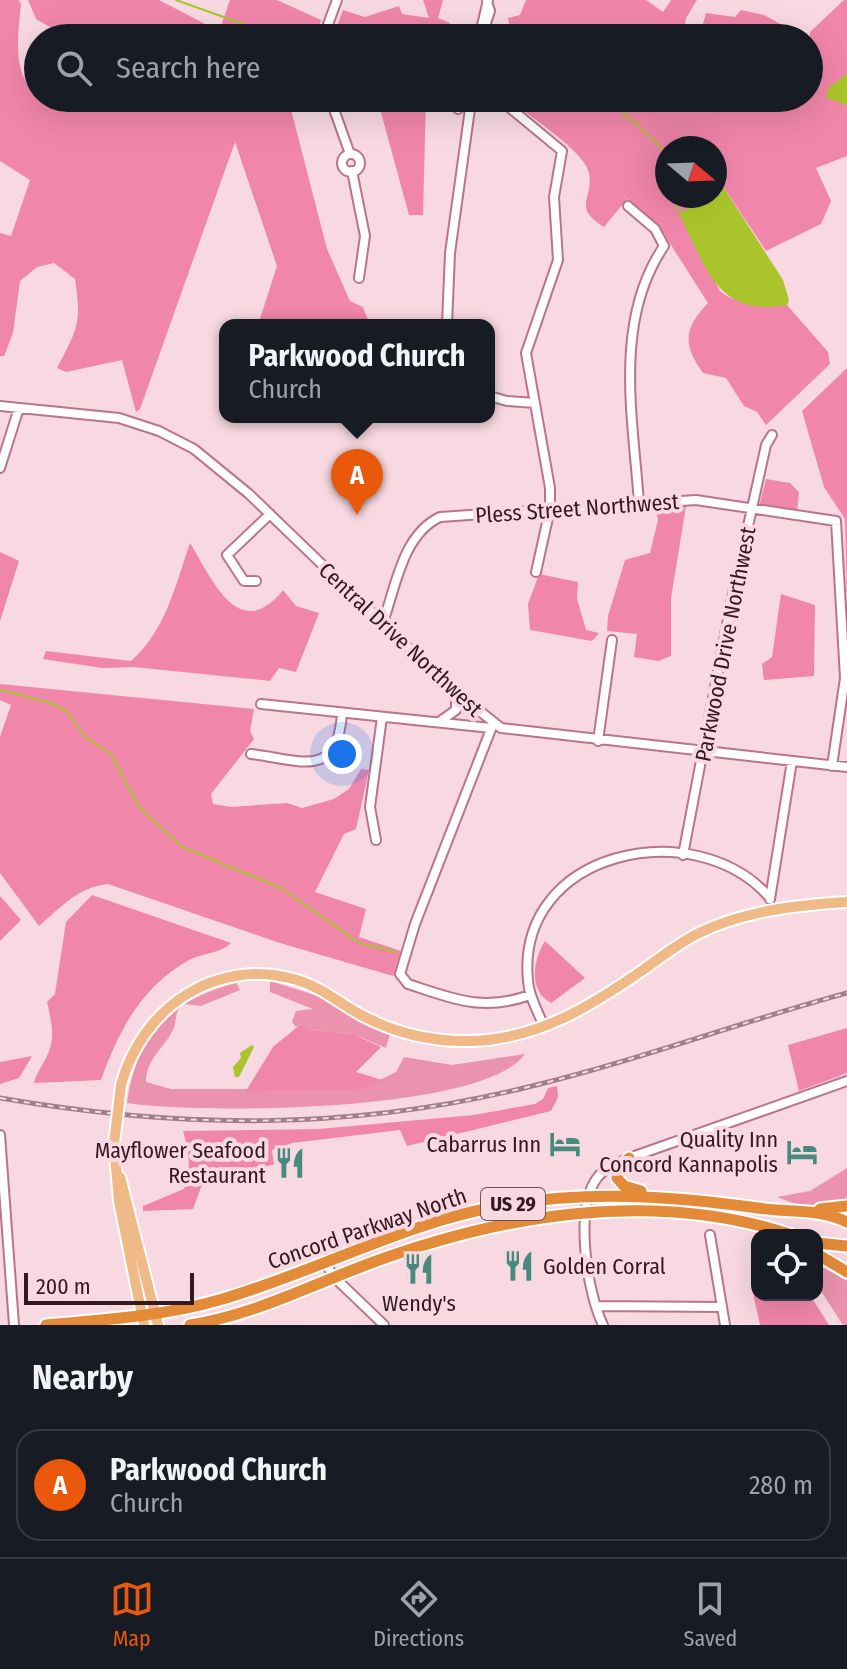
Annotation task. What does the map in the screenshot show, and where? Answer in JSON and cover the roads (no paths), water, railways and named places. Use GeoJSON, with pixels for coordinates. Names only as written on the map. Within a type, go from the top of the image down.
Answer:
{"type":"FeatureCollection","features":[{"type":"Feature","properties":{"kind":"highway"},"geometry":{"type":"LineString","coordinates":[[629,1158],[618,1170],[618,1182],[661,1196]]}},
{"type":"Feature","properties":{"kind":"highway","name":"Concord Parkway North"},"geometry":{"type":"LineString","coordinates":[[46,1325],[143,1319],[156,1312],[220,1300],[484,1209],[588,1196],[661,1196],[827,1214],[847,1222]]}},
{"type":"Feature","properties":{"kind":"highway"},"geometry":{"type":"LineString","coordinates":[[799,1211],[847,1206]]}},
{"type":"Feature","properties":{"kind":"highway","name":"Concord Parkway North"},"geometry":{"type":"LineString","coordinates":[[190,1325],[249,1312],[334,1277],[444,1239],[586,1213],[646,1209],[724,1219],[766,1229]]}},
{"type":"Feature","properties":{"kind":"highway"},"geometry":{"type":"LineString","coordinates":[[724,1219],[756,1229]]}},
{"type":"Feature","properties":{"kind":"highway"},"geometry":{"type":"LineString","coordinates":[[823,1244],[847,1246]]}},
{"type":"Feature","properties":{"kind":"highway"},"geometry":{"type":"LineString","coordinates":[[823,1258],[847,1272]]}},
{"type":"Feature","properties":{"kind":"main road"},"geometry":{"type":"LineString","coordinates":[[143,1319],[119,1201],[114,1144],[121,1085],[139,1038],[167,1006],[201,986],[237,976],[297,980],[374,1021],[424,1037],[487,1040],[544,1027],[594,1004],[699,933],[770,904],[847,902]]}},
{"type":"Feature","properties":{"kind":"main road"},"geometry":{"type":"LineString","coordinates":[[115,1159],[158,1325]]}},
{"type":"Feature","properties":{"kind":"street"},"geometry":{"type":"LineString","coordinates":[[328,24],[337,0]]}},
{"type":"Feature","properties":{"kind":"street"},"geometry":{"type":"LineString","coordinates":[[485,24],[490,11],[488,1]]}},
{"type":"Feature","properties":{"kind":"street"},"geometry":{"type":"LineString","coordinates":[[335,112],[350,154],[342,164],[352,171],[365,236],[359,278]]}},
{"type":"Feature","properties":{"kind":"street"},"geometry":{"type":"LineString","coordinates":[[447,319],[448,268],[470,112]]}},
{"type":"Feature","properties":{"kind":"street"},"geometry":{"type":"LineString","coordinates":[[515,112],[562,151],[554,197],[558,260],[526,353],[547,459],[550,509],[536,572]]}},
{"type":"Feature","properties":{"kind":"street"},"geometry":{"type":"LineString","coordinates":[[628,206],[655,229],[664,246],[645,278],[631,332],[639,503]]}},
{"type":"Feature","properties":{"kind":"street"},"geometry":{"type":"LineString","coordinates":[[495,398],[535,403]]}},
{"type":"Feature","properties":{"kind":"street","name":"Central Drive Northwest"},"geometry":{"type":"LineString","coordinates":[[0,406],[119,418],[159,431],[216,465],[492,726],[511,731],[847,767]]}},
{"type":"Feature","properties":{"kind":"street"},"geometry":{"type":"LineString","coordinates":[[0,468],[19,408]]}},
{"type":"Feature","properties":{"kind":"street","name":"Parkwood Drive Northwest"},"geometry":{"type":"LineString","coordinates":[[683,855],[751,510],[766,445],[772,435]]}},
{"type":"Feature","properties":{"kind":"street","name":"Pless Street Northwest"},"geometry":{"type":"LineString","coordinates":[[383,622],[408,550],[426,525],[451,516],[696,500],[836,521],[845,678],[832,766]]}},
{"type":"Feature","properties":{"kind":"street"},"geometry":{"type":"LineString","coordinates":[[256,581],[244,581],[227,555],[270,514]]}},
{"type":"Feature","properties":{"kind":"street"},"geometry":{"type":"LineString","coordinates":[[598,741],[612,640]]}},
{"type":"Feature","properties":{"kind":"street"},"geometry":{"type":"LineString","coordinates":[[439,722],[456,710],[456,693]]}},
{"type":"Feature","properties":{"kind":"street"},"geometry":{"type":"LineString","coordinates":[[261,704],[492,726],[415,924],[401,969],[404,981],[482,1005],[502,1004],[530,995]]}},
{"type":"Feature","properties":{"kind":"street"},"geometry":{"type":"LineString","coordinates":[[251,754],[313,761],[326,758],[337,747],[342,714]]}},
{"type":"Feature","properties":{"kind":"street"},"geometry":{"type":"LineString","coordinates":[[376,840],[370,807],[382,717]]}},
{"type":"Feature","properties":{"kind":"street"},"geometry":{"type":"LineString","coordinates":[[770,904],[792,761]]}},
{"type":"Feature","properties":{"kind":"street"},"geometry":{"type":"LineString","coordinates":[[544,1027],[530,995],[527,978],[532,933],[558,892],[585,869],[625,854],[654,851],[683,855],[729,867],[755,882],[770,904]]}},
{"type":"Feature","properties":{"kind":"street"},"geometry":{"type":"LineString","coordinates":[[603,1325],[596,1306],[586,1213],[588,1196],[603,1171],[629,1158],[847,1081]]}},
{"type":"Feature","properties":{"kind":"street"},"geometry":{"type":"LineString","coordinates":[[0,1135],[14,1325]]}},
{"type":"Feature","properties":{"kind":"street"},"geometry":{"type":"LineString","coordinates":[[710,1235],[725,1325]]}},
{"type":"Feature","properties":{"kind":"street"},"geometry":{"type":"LineString","coordinates":[[325,1263],[334,1277],[384,1325]]}},
{"type":"Feature","properties":{"kind":"street"},"geometry":{"type":"LineString","coordinates":[[596,1306],[722,1307]]}},
{"type":"Feature","properties":{"kind":"waterway"},"geometry":{"type":"LineString","coordinates":[[176,0],[243,24]]}},
{"type":"Feature","properties":{"kind":"waterway"},"geometry":{"type":"LineString","coordinates":[[623,112],[655,142]]}},
{"type":"Feature","properties":{"kind":"waterway"},"geometry":{"type":"LineString","coordinates":[[677,208],[679,214]]}},
{"type":"Feature","properties":{"kind":"waterway"},"geometry":{"type":"LineString","coordinates":[[0,690],[51,703],[67,711],[86,738],[111,754],[139,807],[182,847],[281,888],[359,943],[396,952]]}},
{"type":"Feature","properties":{"kind":"railway"},"geometry":{"type":"LineString","coordinates":[[0,1098],[133,1116],[199,1120],[265,1121],[396,1112],[568,1077],[847,993]]}},
{"type":"Feature","properties":{"kind":"place","name":"Parkwood Church"},"geometry":{"type":"Point","coordinates":[357,515]}},
{"type":"Feature","properties":{"kind":"place","name":"Cabarrus Inn"},"geometry":{"type":"Point","coordinates":[565,1144]}},
{"type":"Feature","properties":{"kind":"place","name":"Quality Inn Concord Kannapolis"},"geometry":{"type":"Point","coordinates":[802,1152]}},
{"type":"Feature","properties":{"kind":"place","name":"Mayflower Seafood Restaurant"},"geometry":{"type":"Point","coordinates":[290,1163]}},
{"type":"Feature","properties":{"kind":"place","name":"Golden Corral"},"geometry":{"type":"Point","coordinates":[519,1266]}},
{"type":"Feature","properties":{"kind":"place","name":"Wendy's"},"geometry":{"type":"Point","coordinates":[419,1269]}}]}
